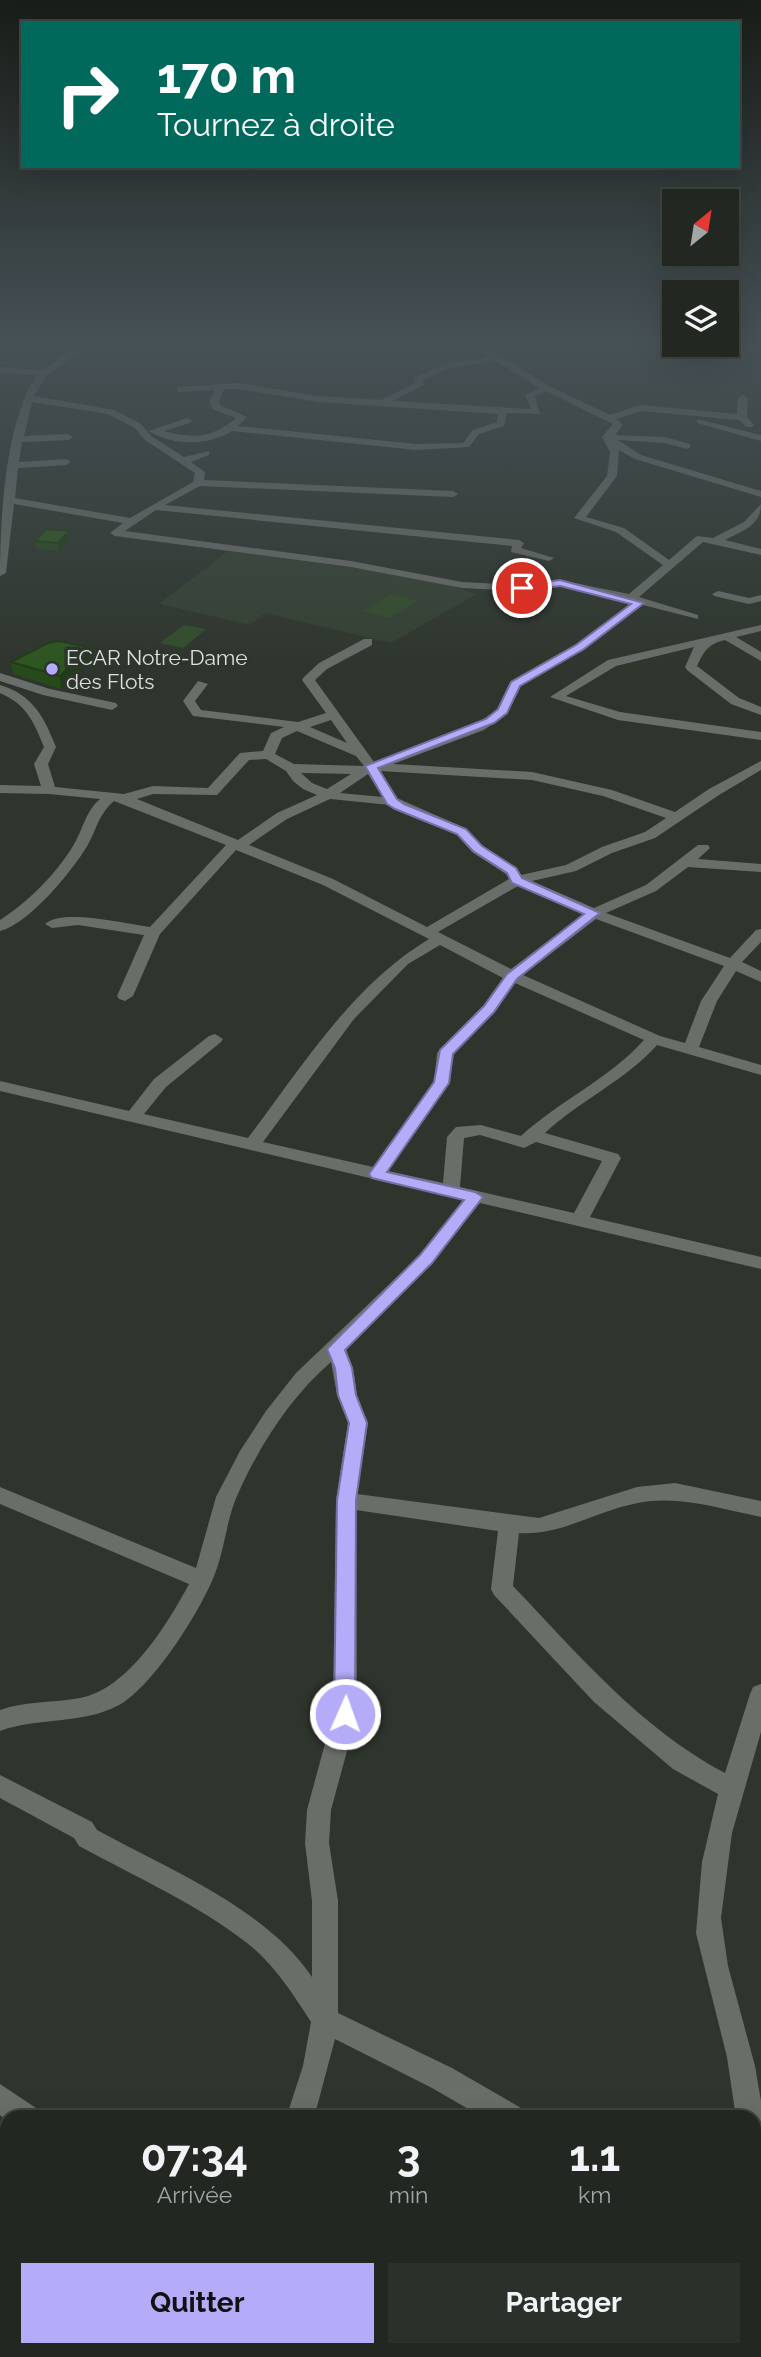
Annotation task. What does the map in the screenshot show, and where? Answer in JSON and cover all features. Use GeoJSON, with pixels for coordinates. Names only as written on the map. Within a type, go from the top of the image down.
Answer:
{"type":"FeatureCollection","features":[{"type":"Feature","properties":{"kind":"street"},"geometry":{"type":"LineString","coordinates":[[0,573],[4,525],[17,454]]}},
{"type":"Feature","properties":{"kind":"street"},"geometry":{"type":"LineString","coordinates":[[170,454],[201,472],[198,482]]}},
{"type":"Feature","properties":{"kind":"street"},"geometry":{"type":"LineString","coordinates":[[181,462],[203,454]]}},
{"type":"Feature","properties":{"kind":"street"},"geometry":{"type":"LineString","coordinates":[[615,454],[612,476],[579,518],[635,538],[670,565]]}},
{"type":"Feature","properties":{"kind":"street"},"geometry":{"type":"LineString","coordinates":[[632,454],[727,482],[761,495],[761,489]]}},
{"type":"Feature","properties":{"kind":"street"},"geometry":{"type":"LineString","coordinates":[[16,465],[66,462]]}},
{"type":"Feature","properties":{"kind":"street"},"geometry":{"type":"LineString","coordinates":[[0,474],[14,477]]}},
{"type":"Feature","properties":{"kind":"street"},"geometry":{"type":"LineString","coordinates":[[453,494],[198,482],[115,533],[351,564],[462,585],[522,588],[560,583],[694,617]]}},
{"type":"Feature","properties":{"kind":"street"},"geometry":{"type":"LineString","coordinates":[[10,500],[134,522]]}},
{"type":"Feature","properties":{"kind":"street"},"geometry":{"type":"LineString","coordinates":[[154,507],[519,543],[515,550],[549,558]]}},
{"type":"Feature","properties":{"kind":"street"},"geometry":{"type":"LineString","coordinates":[[715,541],[744,527],[761,509]]}},
{"type":"Feature","properties":{"kind":"street"},"geometry":{"type":"LineString","coordinates":[[125,996],[153,932],[236,845],[282,816],[329,794],[368,768],[490,721],[503,711],[515,684],[580,647],[701,538],[761,552]]}},
{"type":"Feature","properties":{"kind":"street"},"geometry":{"type":"LineString","coordinates":[[718,594],[749,601],[761,598]]}},
{"type":"Feature","properties":{"kind":"street"},"geometry":{"type":"LineString","coordinates":[[761,628],[612,663],[556,697],[618,716],[761,736]]}},
{"type":"Feature","properties":{"kind":"street"},"geometry":{"type":"LineString","coordinates":[[726,636],[761,657]]}},
{"type":"Feature","properties":{"kind":"street"},"geometry":{"type":"LineString","coordinates":[[709,640],[699,649],[691,667],[735,701],[761,711]]}},
{"type":"Feature","properties":{"kind":"street"},"geometry":{"type":"LineString","coordinates":[[368,642],[323,666],[308,680],[362,754],[368,768],[392,801]]}},
{"type":"Feature","properties":{"kind":"street"},"geometry":{"type":"LineString","coordinates":[[0,677],[47,692],[112,706]]}},
{"type":"Feature","properties":{"kind":"street"},"geometry":{"type":"LineString","coordinates":[[202,684],[188,701],[197,713],[253,718],[297,726],[362,754]]}},
{"type":"Feature","properties":{"kind":"street"},"geometry":{"type":"LineString","coordinates":[[0,689],[35,708],[50,747],[41,764],[50,790]]}},
{"type":"Feature","properties":{"kind":"street"},"geometry":{"type":"LineString","coordinates":[[268,754],[276,736],[297,726],[333,715]]}},
{"type":"Feature","properties":{"kind":"street"},"geometry":{"type":"LineString","coordinates":[[0,927],[23,912],[70,861],[81,845],[96,810],[118,797],[153,790],[212,792],[245,756],[268,754],[291,768],[368,768],[532,776],[607,793],[677,817]]}},
{"type":"Feature","properties":{"kind":"street"},"geometry":{"type":"LineString","coordinates":[[252,1145],[348,1016],[393,974],[402,961],[434,935],[517,880],[571,868],[607,850],[650,835],[761,765]]}},
{"type":"Feature","properties":{"kind":"street"},"geometry":{"type":"LineString","coordinates":[[291,768],[294,776],[303,784],[329,794],[363,801],[392,801],[462,832],[477,849],[512,871],[517,880],[594,913],[731,963],[761,977]]}},
{"type":"Feature","properties":{"kind":"street"},"geometry":{"type":"LineString","coordinates":[[0,789],[50,790],[118,797],[328,882],[512,976],[654,1039],[761,1070]]}},
{"type":"Feature","properties":{"kind":"street"},"geometry":{"type":"LineString","coordinates":[[377,1174],[442,1083],[445,1053],[489,1009],[512,976],[594,913],[651,888],[703,848]]}},
{"type":"Feature","properties":{"kind":"street"},"geometry":{"type":"LineString","coordinates":[[684,862],[761,868]]}},
{"type":"Feature","properties":{"kind":"street"},"geometry":{"type":"LineString","coordinates":[[52,924],[78,921],[153,932]]}},
{"type":"Feature","properties":{"kind":"street"},"geometry":{"type":"LineString","coordinates":[[690,1051],[701,1016],[719,979],[761,933]]}},
{"type":"Feature","properties":{"kind":"street"},"geometry":{"type":"LineString","coordinates":[[133,1117],[160,1083],[215,1039]]}},
{"type":"Feature","properties":{"kind":"street"},"geometry":{"type":"LineString","coordinates":[[450,1192],[456,1137],[462,1131],[481,1130],[524,1143],[551,1118],[632,1063],[654,1039]]}},
{"type":"Feature","properties":{"kind":"street"},"geometry":{"type":"LineString","coordinates":[[0,1086],[761,1263]]}},
{"type":"Feature","properties":{"kind":"street"},"geometry":{"type":"LineString","coordinates":[[532,1135],[612,1158],[579,1222]]}},
{"type":"Feature","properties":{"kind":"street"},"geometry":{"type":"LineString","coordinates":[[0,1721],[8,1717],[84,1707],[116,1697],[157,1651],[202,1580],[225,1499],[286,1395],[313,1365],[336,1349],[426,1259],[475,1197]]}},
{"type":"Feature","properties":{"kind":"street"},"geometry":{"type":"LineString","coordinates":[[302,2110],[316,2066],[325,2020],[325,1901],[317,1843],[319,1810],[345,1714],[346,1500],[358,1423],[347,1395],[344,1368],[336,1349]]}},
{"type":"Feature","properties":{"kind":"street"},"geometry":{"type":"LineString","coordinates":[[346,1500],[539,1526],[637,1495],[675,1491],[761,1510]]}},
{"type":"Feature","properties":{"kind":"street"},"geometry":{"type":"LineString","coordinates":[[0,1494],[202,1580]]}},
{"type":"Feature","properties":{"kind":"street"},"geometry":{"type":"LineString","coordinates":[[509,1524],[502,1589],[602,1695],[681,1762],[732,1789]]}},
{"type":"Feature","properties":{"kind":"street"},"geometry":{"type":"LineString","coordinates":[[749,2110],[739,2051],[717,1969],[708,1921],[712,1881],[732,1789],[761,1694]]}},
{"type":"Feature","properties":{"kind":"street"},"geometry":{"type":"LineString","coordinates":[[0,1786],[83,1830],[88,1838],[210,1905],[257,1935],[295,1974],[325,2020],[442,2078],[497,2110]]}},
{"type":"Feature","properties":{"kind":"street"},"geometry":{"type":"LineString","coordinates":[[0,2098],[16,2110]]}},
{"type":"Feature","properties":{"kind":"shaded area"},"geometry":{"type":"Polygon","coordinates":[[[228,551],[402,574],[444,583],[477,594],[391,643],[265,613],[250,625],[159,604],[228,551]]]}},
{"type":"Feature","properties":{"kind":"green space"},"geometry":{"type":"Polygon","coordinates":[[[391,594],[417,601],[389,618],[363,611],[391,594]]]}},
{"type":"Feature","properties":{"kind":"green space"},"geometry":{"type":"Polygon","coordinates":[[[184,625],[206,629],[183,648],[160,643],[184,625]]]}},
{"type":"Feature","properties":{"kind":"building"},"geometry":{"type":"Polygon","coordinates":[[[46,529],[69,531],[58,543],[35,541],[46,529]]]}},
{"type":"Feature","properties":{"kind":"building"},"geometry":{"type":"Polygon","coordinates":[[[59,641],[88,647],[60,676],[11,662],[48,643],[59,641]]]}},
{"type":"Feature","properties":{"kind":"place","name":"ECAR Notre-Dame des Flots"},"geometry":{"type":"Point","coordinates":[52,669]}},
{"type":"Feature","properties":{"kind":"route"},"geometry":{"type":"LineString","coordinates":[[345,1714],[346,1500],[358,1423],[347,1395],[344,1368],[336,1349],[426,1259],[475,1197],[377,1174],[442,1083],[445,1053],[489,1009],[512,976],[594,913],[517,880],[500,860],[477,849],[474,842],[462,832],[400,807],[392,801],[371,766],[490,721],[503,711],[515,684],[533,671],[580,647],[639,603],[631,598],[560,583],[522,588]]}}]}
